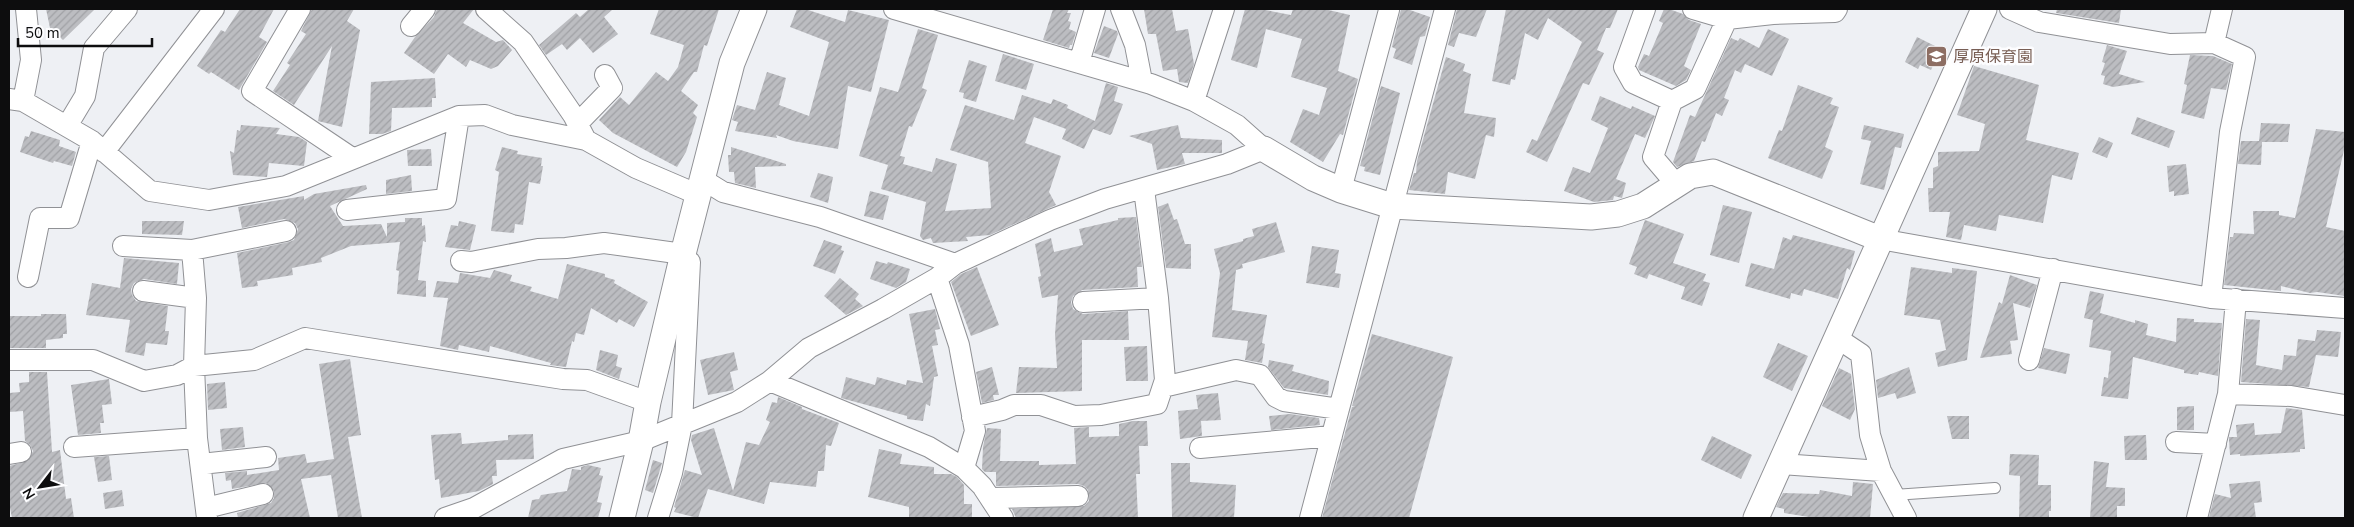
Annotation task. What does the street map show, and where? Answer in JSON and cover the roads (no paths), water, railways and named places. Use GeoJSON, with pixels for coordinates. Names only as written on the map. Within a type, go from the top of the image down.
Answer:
{"type":"FeatureCollection","features":[{"type":"Feature","properties":{"kind":"street"},"geometry":{"type":"LineString","coordinates":[[26,9],[31,60],[16,100],[68,126],[98,146],[150,191],[209,200],[286,186],[459,116],[485,115],[512,125],[582,132]]}},
{"type":"Feature","properties":{"kind":"street"},"geometry":{"type":"LineString","coordinates":[[68,126],[85,96],[94,48],[128,9]]}},
{"type":"Feature","properties":{"kind":"street"},"geometry":{"type":"LineString","coordinates":[[28,277],[40,218],[69,218],[98,146],[214,9]]}},
{"type":"Feature","properties":{"kind":"street"},"geometry":{"type":"LineString","coordinates":[[300,9],[252,91],[352,158]]}},
{"type":"Feature","properties":{"kind":"street"},"geometry":{"type":"LineString","coordinates":[[411,26],[425,9]]}},
{"type":"Feature","properties":{"kind":"street"},"geometry":{"type":"LineString","coordinates":[[486,9],[523,42],[582,132],[636,168],[699,196],[723,192],[820,217],[955,264]]}},
{"type":"Feature","properties":{"kind":"street"},"geometry":{"type":"LineString","coordinates":[[622,518],[642,441],[648,402],[683,254],[732,63],[754,9]]}},
{"type":"Feature","properties":{"kind":"street"},"geometry":{"type":"LineString","coordinates":[[894,9],[920,12],[1079,63],[1142,81],[1194,100],[1237,125],[1264,149],[1313,178],[1340,190],[1392,206],[1591,217],[1618,214],[1643,206],[1690,176],[1712,172],[1880,239],[2212,298],[2345,308]]}},
{"type":"Feature","properties":{"kind":"street"},"geometry":{"type":"LineString","coordinates":[[1079,63],[1095,9]]}},
{"type":"Feature","properties":{"kind":"street"},"geometry":{"type":"LineString","coordinates":[[1121,9],[1135,46],[1142,81]]}},
{"type":"Feature","properties":{"kind":"street"},"geometry":{"type":"LineString","coordinates":[[1194,100],[1224,9]]}},
{"type":"Feature","properties":{"kind":"street"},"geometry":{"type":"LineString","coordinates":[[1340,190],[1387,9]]}},
{"type":"Feature","properties":{"kind":"street"},"geometry":{"type":"LineString","coordinates":[[1310,518],[1445,9]]}},
{"type":"Feature","properties":{"kind":"street"},"geometry":{"type":"LineString","coordinates":[[1645,9],[1624,67],[1633,84],[1672,101]]}},
{"type":"Feature","properties":{"kind":"street"},"geometry":{"type":"LineString","coordinates":[[1693,9],[1727,19],[1774,11],[1835,12],[1837,9]]}},
{"type":"Feature","properties":{"kind":"street"},"geometry":{"type":"LineString","coordinates":[[1756,518],[1984,9]]}},
{"type":"Feature","properties":{"kind":"street"},"geometry":{"type":"LineString","coordinates":[[2010,9],[2039,22],[2170,44],[2214,43],[2245,58],[2230,132],[2212,298]]}},
{"type":"Feature","properties":{"kind":"street"},"geometry":{"type":"LineString","coordinates":[[2214,43],[2222,9]]}},
{"type":"Feature","properties":{"kind":"street"},"geometry":{"type":"LineString","coordinates":[[1676,184],[1653,157],[1672,101],[1694,89],[1727,19]]}},
{"type":"Feature","properties":{"kind":"street"},"geometry":{"type":"LineString","coordinates":[[582,132],[612,88],[605,75]]}},
{"type":"Feature","properties":{"kind":"street"},"geometry":{"type":"LineString","coordinates":[[347,210],[446,200],[459,116]]}},
{"type":"Feature","properties":{"kind":"street"},"geometry":{"type":"LineString","coordinates":[[446,518],[474,508],[563,459],[642,441],[737,402],[770,381],[809,348],[937,278],[955,264],[1050,220],[1105,199],[1227,164],[1264,149]]}},
{"type":"Feature","properties":{"kind":"street"},"geometry":{"type":"LineString","coordinates":[[972,417],[1002,410],[1014,405],[1041,404],[1074,416],[1101,415],[1157,404],[1165,380],[1158,298],[1144,189]]}},
{"type":"Feature","properties":{"kind":"street"},"geometry":{"type":"LineString","coordinates":[[658,518],[672,474],[682,424],[688,284],[699,196]]}},
{"type":"Feature","properties":{"kind":"street"},"geometry":{"type":"LineString","coordinates":[[123,246],[192,250],[286,231]]}},
{"type":"Feature","properties":{"kind":"street"},"geometry":{"type":"LineString","coordinates":[[461,261],[471,262],[538,249],[566,248],[604,243],[683,254]]}},
{"type":"Feature","properties":{"kind":"street"},"geometry":{"type":"LineString","coordinates":[[192,250],[196,298],[194,366],[197,438],[207,513],[263,494]]}},
{"type":"Feature","properties":{"kind":"street"},"geometry":{"type":"LineString","coordinates":[[2028,360],[2052,269]]}},
{"type":"Feature","properties":{"kind":"street"},"geometry":{"type":"LineString","coordinates":[[937,278],[959,344],[975,431],[964,468]]}},
{"type":"Feature","properties":{"kind":"street"},"geometry":{"type":"LineString","coordinates":[[143,291],[196,298]]}},
{"type":"Feature","properties":{"kind":"street"},"geometry":{"type":"LineString","coordinates":[[1083,302],[1158,298]]}},
{"type":"Feature","properties":{"kind":"street"},"geometry":{"type":"LineString","coordinates":[[2197,518],[2228,394],[2236,299]]}},
{"type":"Feature","properties":{"kind":"street"},"geometry":{"type":"LineString","coordinates":[[9,360],[93,360],[144,381],[177,375],[194,366],[254,360],[304,338],[562,379],[587,380],[648,402]]}},
{"type":"Feature","properties":{"kind":"street"},"geometry":{"type":"LineString","coordinates":[[1837,338],[1861,354],[1870,435],[1881,471],[1906,518]]}},
{"type":"Feature","properties":{"kind":"street"},"geometry":{"type":"LineString","coordinates":[[1163,387],[1236,370],[1260,376],[1276,397],[1284,401],[1339,409]]}},
{"type":"Feature","properties":{"kind":"street"},"geometry":{"type":"LineString","coordinates":[[770,381],[930,446],[964,468],[991,498],[1003,518]]}},
{"type":"Feature","properties":{"kind":"street"},"geometry":{"type":"LineString","coordinates":[[2228,394],[2291,396],[2345,405]]}},
{"type":"Feature","properties":{"kind":"street"},"geometry":{"type":"LineString","coordinates":[[1200,448],[1332,436]]}},
{"type":"Feature","properties":{"kind":"street"},"geometry":{"type":"LineString","coordinates":[[74,447],[197,438]]}},
{"type":"Feature","properties":{"kind":"street"},"geometry":{"type":"LineString","coordinates":[[2176,442],[2216,444]]}},
{"type":"Feature","properties":{"kind":"street"},"geometry":{"type":"LineString","coordinates":[[200,464],[266,457]]}},
{"type":"Feature","properties":{"kind":"street"},"geometry":{"type":"LineString","coordinates":[[1781,464],[1881,471]]}},
{"type":"Feature","properties":{"kind":"street"},"geometry":{"type":"LineString","coordinates":[[991,498],[1078,496]]}},
{"type":"Feature","properties":{"kind":"lane"},"geometry":{"type":"LineString","coordinates":[[1894,495],[1995,488]]}},
{"type":"Feature","properties":{"kind":"place","name":"厚原保育園"},"geometry":{"type":"Point","coordinates":[1937,56]}}]}
